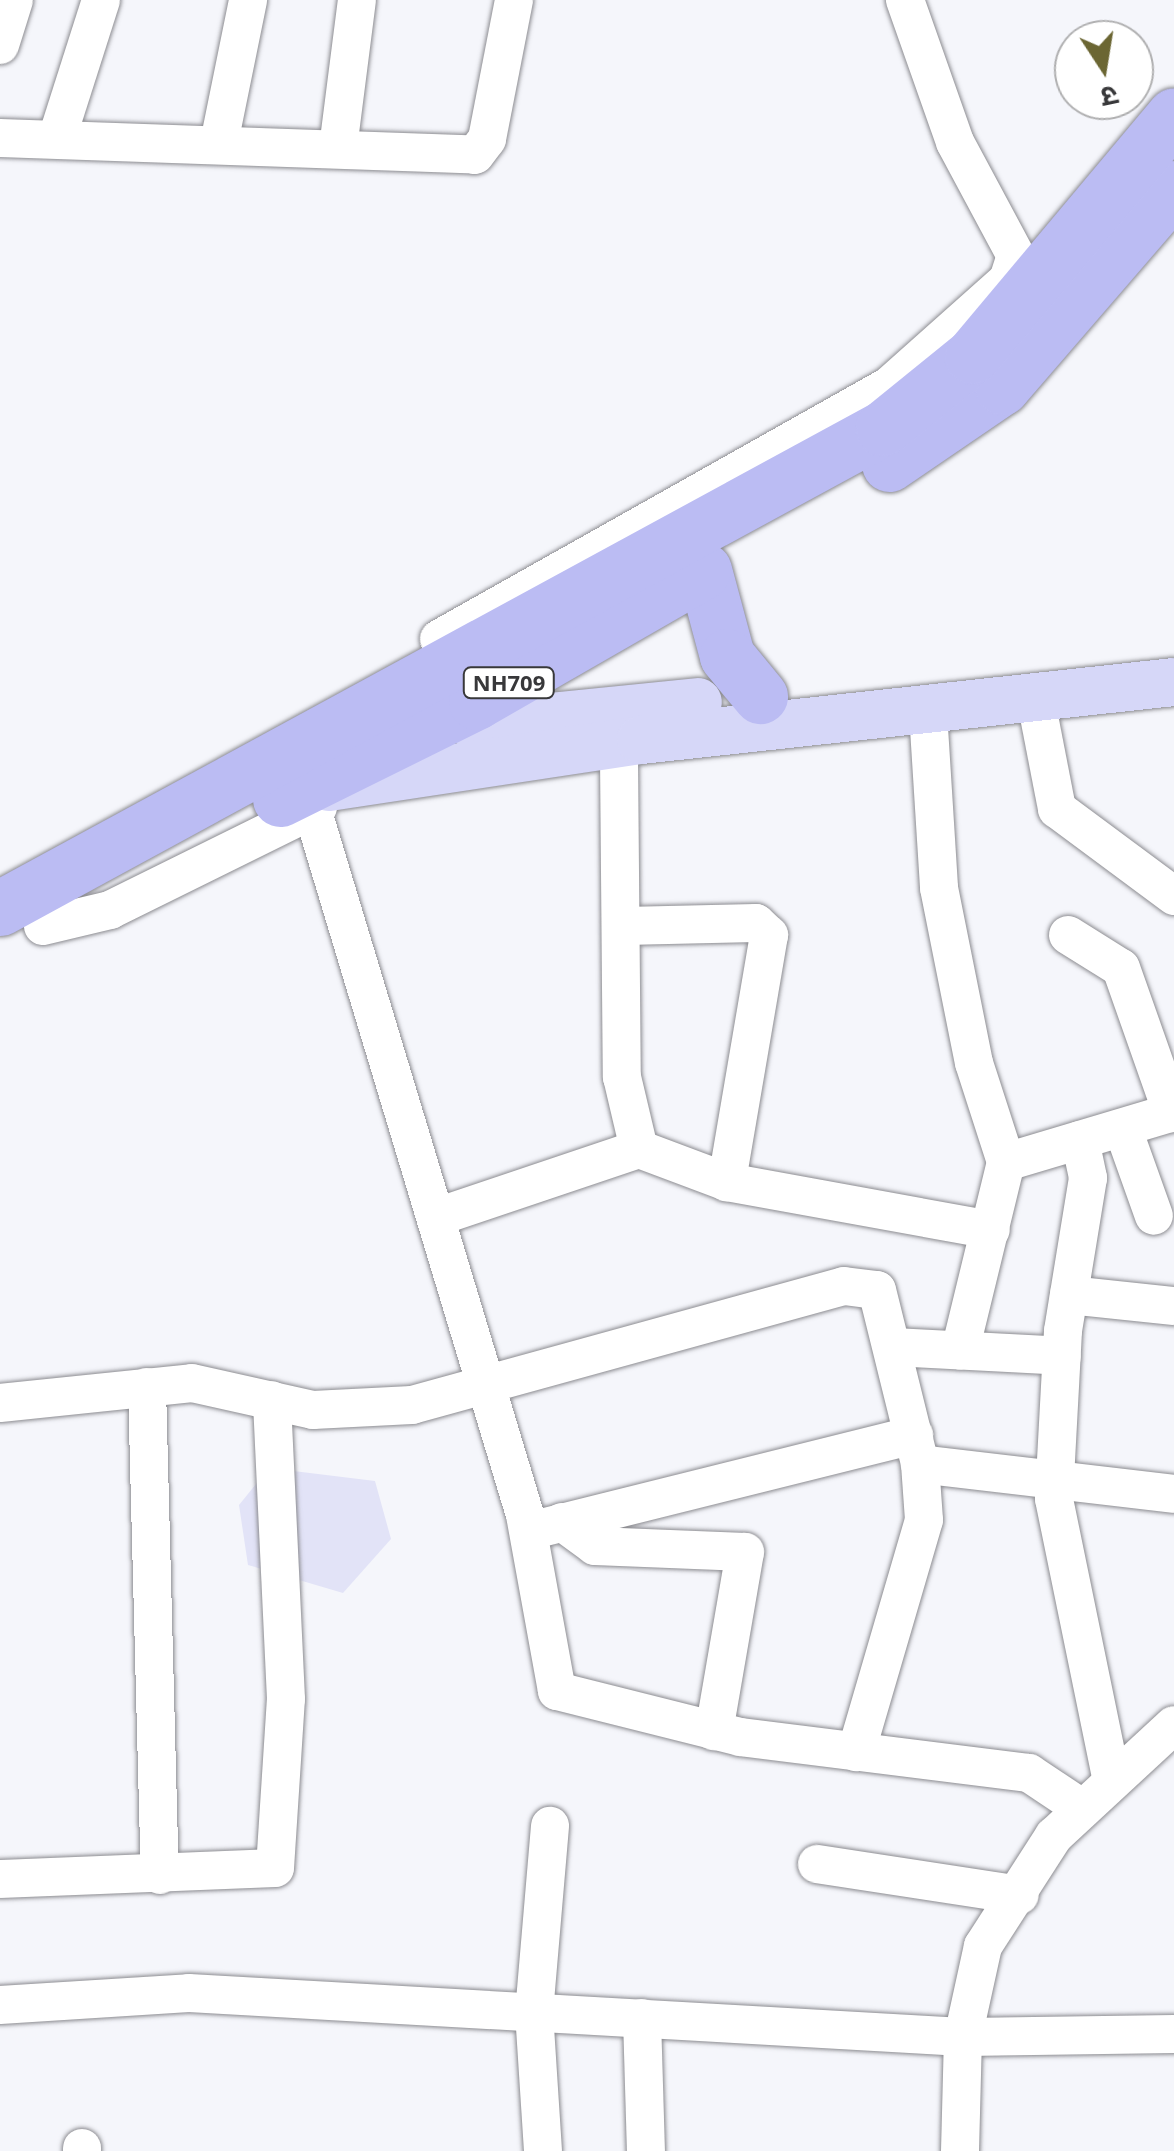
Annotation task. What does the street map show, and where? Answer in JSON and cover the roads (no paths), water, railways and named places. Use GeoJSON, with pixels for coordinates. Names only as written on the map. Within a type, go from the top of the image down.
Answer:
{"type":"FeatureCollection","features":[{"type":"Feature","properties":{"kind":"highway","name":"NH709"},"geometry":{"type":"LineString","coordinates":[[11,929],[448,715],[883,428],[987,371],[1174,115]]}},
{"type":"Feature","properties":{"kind":"highway","name":"NH709"},"geometry":{"type":"LineString","coordinates":[[11,929],[298,803],[704,570],[987,371],[1174,188]]}},
{"type":"Feature","properties":{"kind":"highway"},"geometry":{"type":"LineString","coordinates":[[704,570],[727,656],[760,696]]}},
{"type":"Feature","properties":{"kind":"main road"},"geometry":{"type":"LineString","coordinates":[[11,929],[352,744],[448,715],[760,696],[1174,649]]}},
{"type":"Feature","properties":{"kind":"main road"},"geometry":{"type":"LineString","coordinates":[[298,803],[448,715],[1154,684]]}},
{"type":"Feature","properties":{"kind":"street"},"geometry":{"type":"LineString","coordinates":[[0,44],[14,0]]}},
{"type":"Feature","properties":{"kind":"street"},"geometry":{"type":"LineString","coordinates":[[57,138],[101,0]]}},
{"type":"Feature","properties":{"kind":"street"},"geometry":{"type":"LineString","coordinates":[[218,143],[248,0]]}},
{"type":"Feature","properties":{"kind":"street"},"geometry":{"type":"LineString","coordinates":[[338,148],[356,0]]}},
{"type":"Feature","properties":{"kind":"street"},"geometry":{"type":"LineString","coordinates":[[0,138],[475,155],[487,138],[514,0]]}},
{"type":"Feature","properties":{"kind":"street"},"geometry":{"type":"LineString","coordinates":[[0,882],[846,412],[889,386],[1008,280],[1016,256],[955,142],[905,0]]}},
{"type":"Feature","properties":{"kind":"street"},"geometry":{"type":"LineString","coordinates":[[1080,1807],[1030,1773],[714,1731],[557,1691],[545,1526],[487,1389],[437,1218],[298,803],[620,757],[928,728],[1038,711],[1154,684]]}},
{"type":"Feature","properties":{"kind":"street"},"geometry":{"type":"LineString","coordinates":[[1038,711],[1058,809],[1174,896]]}},
{"type":"Feature","properties":{"kind":"street"},"geometry":{"type":"LineString","coordinates":[[928,728],[939,888],[974,1063],[1006,1162],[960,1350]]}},
{"type":"Feature","properties":{"kind":"street"},"geometry":{"type":"LineString","coordinates":[[620,757],[622,1077],[639,1150]]}},
{"type":"Feature","properties":{"kind":"street"},"geometry":{"type":"LineString","coordinates":[[624,926],[756,924],[769,935],[727,1182]]}},
{"type":"Feature","properties":{"kind":"street"},"geometry":{"type":"LineString","coordinates":[[1006,1162],[1173,1112],[1121,968],[1068,935]]}},
{"type":"Feature","properties":{"kind":"street"},"geometry":{"type":"LineString","coordinates":[[1123,1130],[1154,1216]]}},
{"type":"Feature","properties":{"kind":"street"},"geometry":{"type":"LineString","coordinates":[[1080,1140],[1088,1178],[1062,1356],[1055,1476],[1058,1550],[1112,1781]]}},
{"type":"Feature","properties":{"kind":"street"},"geometry":{"type":"LineString","coordinates":[[437,1218],[639,1150],[727,1182],[991,1230]]}},
{"type":"Feature","properties":{"kind":"street"},"geometry":{"type":"LineString","coordinates":[[0,1403],[147,1386],[233,1387],[272,1400],[352,1410],[487,1389],[844,1286],[877,1290],[917,1449],[920,1548],[856,1752]]}},
{"type":"Feature","properties":{"kind":"street"},"geometry":{"type":"LineString","coordinates":[[1069,1295],[1174,1306]]}},
{"type":"Feature","properties":{"kind":"street"},"geometry":{"type":"LineString","coordinates":[[894,1347],[1062,1356]]}},
{"type":"Feature","properties":{"kind":"street"},"geometry":{"type":"LineString","coordinates":[[147,1386],[160,1875]]}},
{"type":"Feature","properties":{"kind":"street"},"geometry":{"type":"LineString","coordinates":[[0,1878],[259,1873],[280,1858],[286,1699],[272,1400]]}},
{"type":"Feature","properties":{"kind":"street"},"geometry":{"type":"LineString","coordinates":[[545,1526],[917,1449],[1174,1494]]}},
{"type":"Feature","properties":{"kind":"street"},"geometry":{"type":"LineString","coordinates":[[545,1526],[595,1546],[745,1552],[714,1731]]}},
{"type":"Feature","properties":{"kind":"street"},"geometry":{"type":"LineString","coordinates":[[960,2151],[963,2037],[971,1973],[1080,1807],[1174,1725]]}},
{"type":"Feature","properties":{"kind":"street"},"geometry":{"type":"LineString","coordinates":[[544,2151],[534,2013],[550,1826]]}},
{"type":"Feature","properties":{"kind":"street"},"geometry":{"type":"LineString","coordinates":[[817,1864],[1020,1895]]}},
{"type":"Feature","properties":{"kind":"street"},"geometry":{"type":"LineString","coordinates":[[0,2005],[188,1993],[963,2037],[1174,2034]]}},
{"type":"Feature","properties":{"kind":"street"},"geometry":{"type":"LineString","coordinates":[[642,2018],[646,2151]]}}]}
